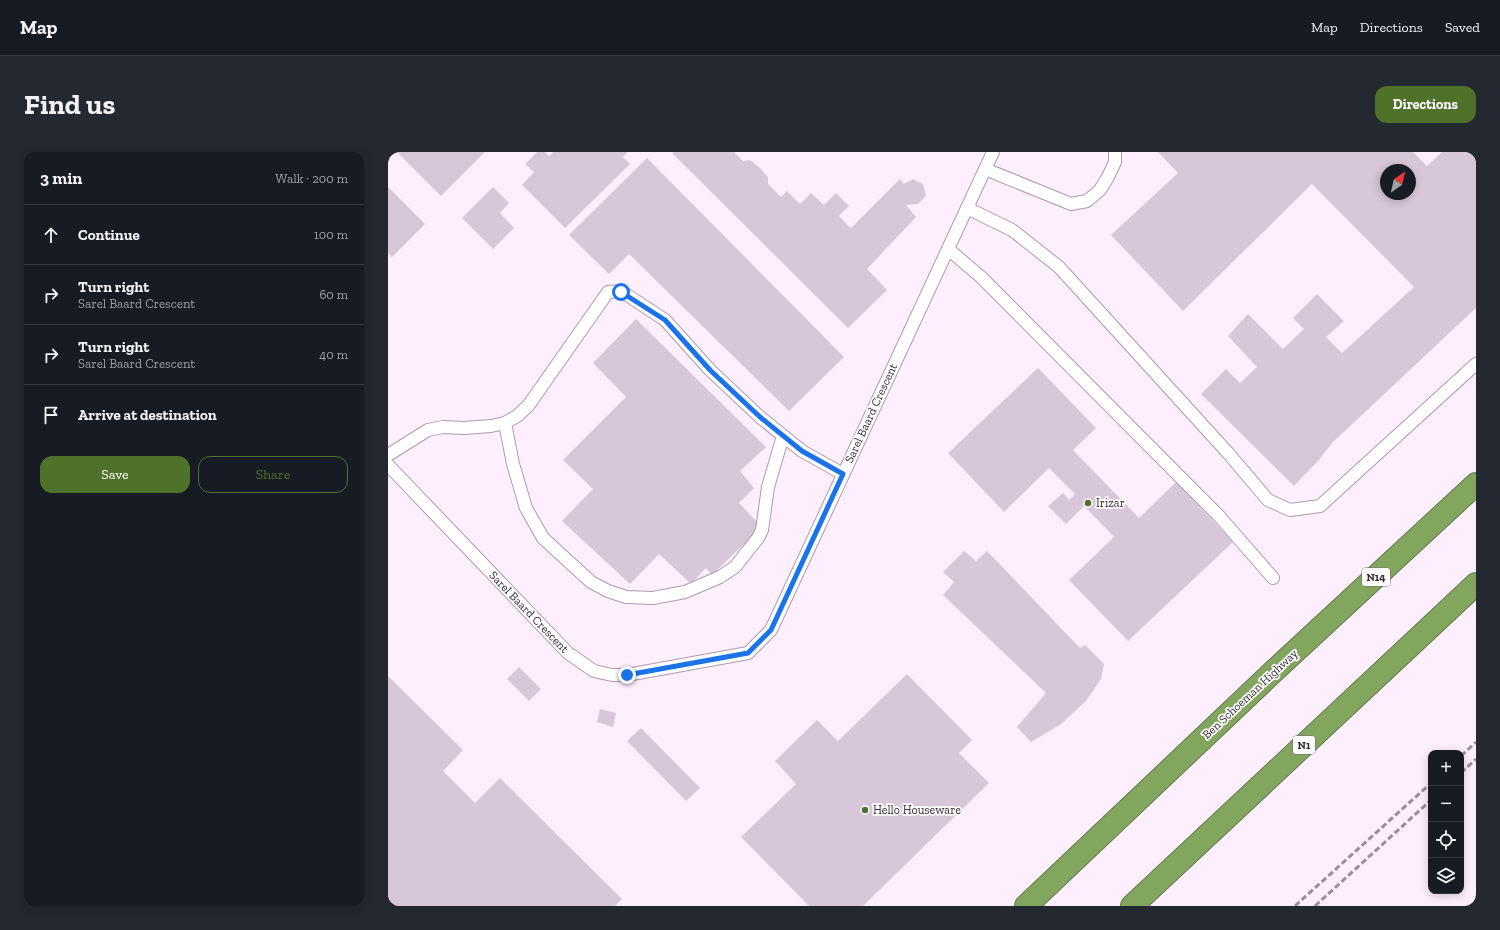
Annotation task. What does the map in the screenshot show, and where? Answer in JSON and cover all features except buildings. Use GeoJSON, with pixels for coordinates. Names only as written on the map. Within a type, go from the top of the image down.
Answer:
{"type":"FeatureCollection","features":[{"type":"Feature","properties":{"kind":"highway"},"geometry":{"type":"LineString","coordinates":[[1275,670],[1476,472]]}},
{"type":"Feature","properties":{"kind":"highway","name":"Ben Schoeman Highway"},"geometry":{"type":"LineString","coordinates":[[1026,906],[1275,670],[1476,484]]}},
{"type":"Feature","properties":{"kind":"highway","name":"N1"},"geometry":{"type":"LineString","coordinates":[[1132,906],[1476,584]]}},
{"type":"Feature","properties":{"kind":"lane","name":"Sarel Baard Crescent"},"geometry":{"type":"LineString","coordinates":[[388,465],[568,653],[594,671],[612,675],[627,675],[748,653],[771,630],[993,152]]}},
{"type":"Feature","properties":{"kind":"lane"},"geometry":{"type":"LineString","coordinates":[[985,169],[1071,204],[1087,201],[1100,190],[1115,162],[1115,152]]}},
{"type":"Feature","properties":{"kind":"lane"},"geometry":{"type":"LineString","coordinates":[[967,208],[1012,230],[1059,267],[1228,453],[1268,500],[1290,510],[1320,506],[1476,364]]}},
{"type":"Feature","properties":{"kind":"lane"},"geometry":{"type":"LineString","coordinates":[[948,249],[981,277],[1219,516],[1273,578]]}},
{"type":"Feature","properties":{"kind":"lane"},"geometry":{"type":"LineString","coordinates":[[388,456],[428,430],[443,427],[464,428],[491,426],[505,423],[517,416],[528,406],[608,292],[621,292],[665,320],[710,370],[760,417],[783,436],[802,451],[843,474]]}},
{"type":"Feature","properties":{"kind":"lane"},"geometry":{"type":"LineString","coordinates":[[505,423],[513,464],[526,508],[543,538],[591,582],[608,591],[626,597],[646,598],[685,592],[720,577],[736,567],[758,538],[762,530],[768,487],[783,436]]}},
{"type":"Feature","properties":{"kind":"railway"},"geometry":{"type":"LineString","coordinates":[[1464,753],[1476,742]]}},
{"type":"Feature","properties":{"kind":"railway"},"geometry":{"type":"LineString","coordinates":[[1464,770],[1476,759]]}},
{"type":"Feature","properties":{"kind":"railway"},"geometry":{"type":"LineString","coordinates":[[1295,906],[1428,786]]}},
{"type":"Feature","properties":{"kind":"railway"},"geometry":{"type":"LineString","coordinates":[[1315,906],[1428,803]]}},
{"type":"Feature","properties":{"kind":"place","name":"Irizar"},"geometry":{"type":"Point","coordinates":[1088,503]}},
{"type":"Feature","properties":{"kind":"place","name":"Hello Houseware"},"geometry":{"type":"Point","coordinates":[865,810]}},
{"type":"Feature","properties":{"kind":"route"},"geometry":{"type":"LineString","coordinates":[[621,292],[665,320],[710,370],[760,417],[802,451],[843,474],[771,630],[756,646],[748,653],[627,675]]}}]}
